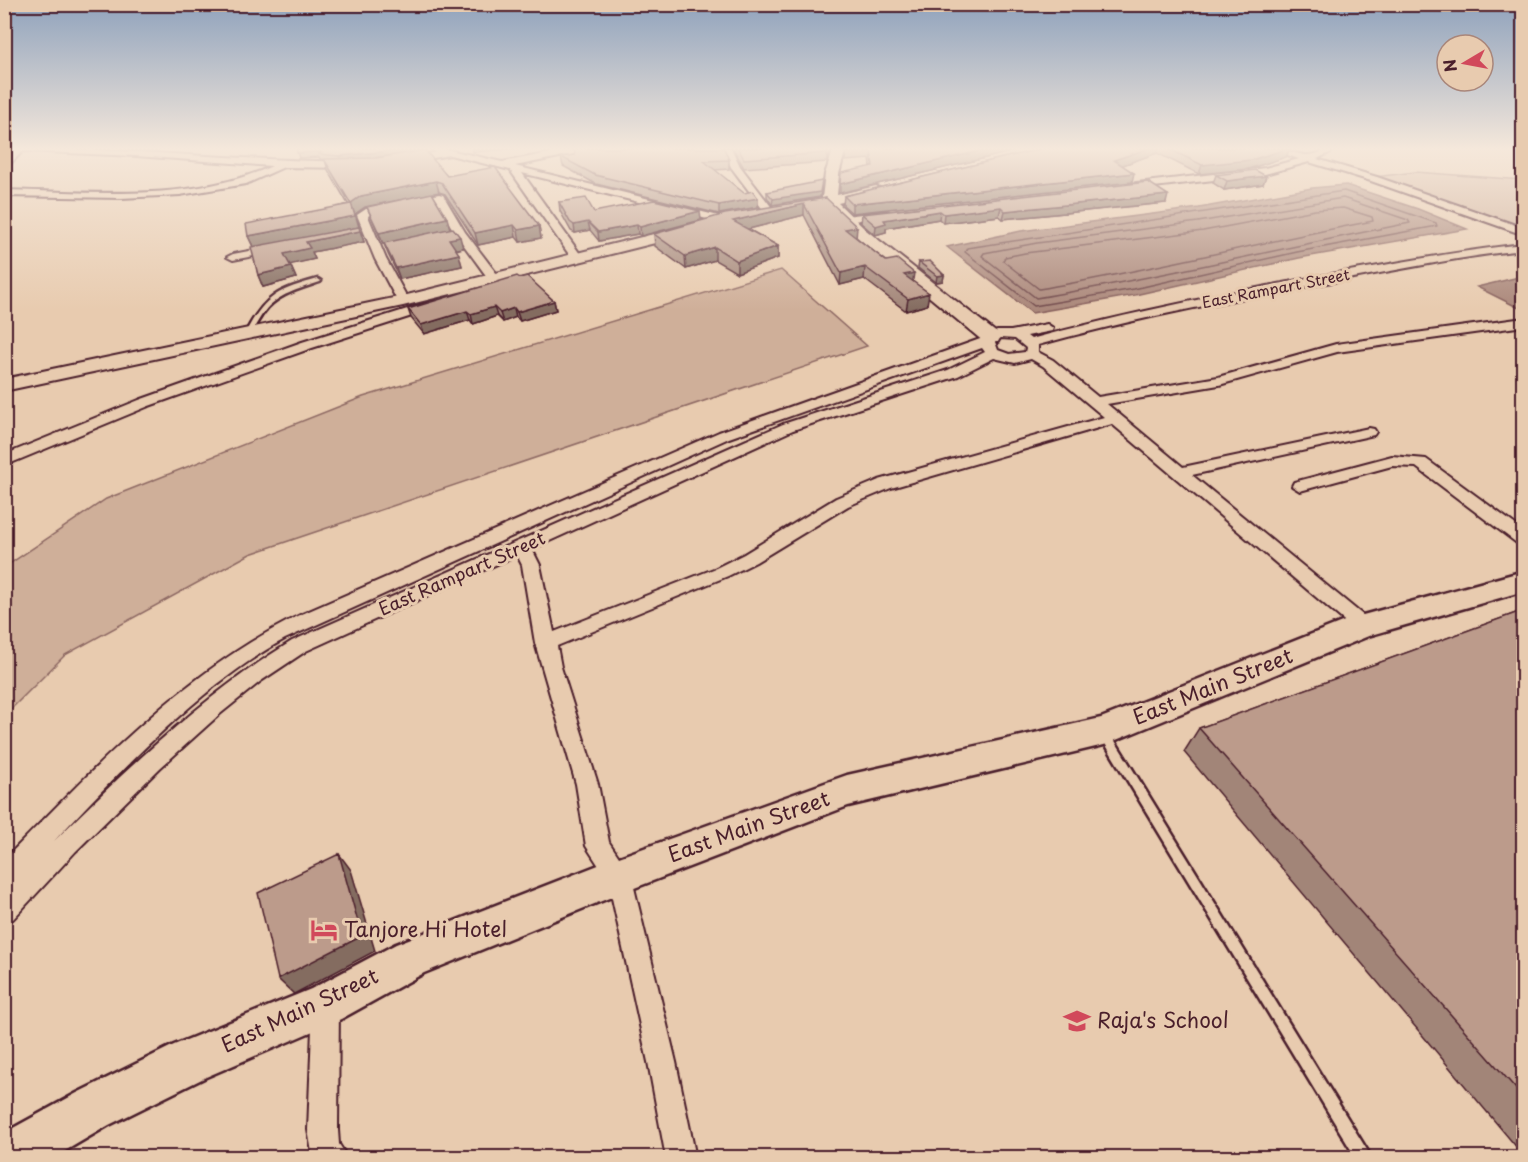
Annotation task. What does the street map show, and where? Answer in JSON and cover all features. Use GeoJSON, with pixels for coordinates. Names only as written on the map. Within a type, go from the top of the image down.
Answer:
{"type":"FeatureCollection","features":[{"type":"Feature","properties":{"kind":"main road"},"geometry":{"type":"LineString","coordinates":[[4,385],[403,300],[678,234],[723,220],[828,202]]}},
{"type":"Feature","properties":{"kind":"main road"},"geometry":{"type":"LineString","coordinates":[[829,202],[991,344]]}},
{"type":"Feature","properties":{"kind":"main road","name":"East Main Street"},"geometry":{"type":"LineString","coordinates":[[6,1158],[93,1109],[190,1061],[326,1004],[410,958],[619,875],[847,791],[1104,732],[1364,626],[1524,581]]}},
{"type":"Feature","properties":{"kind":"street"},"geometry":{"type":"LineString","coordinates":[[403,300],[380,250],[361,232],[362,215],[370,211],[413,202]]}},
{"type":"Feature","properties":{"kind":"street"},"geometry":{"type":"LineString","coordinates":[[4,461],[144,403],[307,345],[482,287],[487,280],[455,234],[441,202]]}},
{"type":"Feature","properties":{"kind":"street"},"geometry":{"type":"LineString","coordinates":[[538,202],[577,258]]}},
{"type":"Feature","properties":{"kind":"street"},"geometry":{"type":"LineString","coordinates":[[649,202],[723,220]]}},
{"type":"Feature","properties":{"kind":"street"},"geometry":{"type":"LineString","coordinates":[[763,202],[771,213]]}},
{"type":"Feature","properties":{"kind":"street"},"geometry":{"type":"LineString","coordinates":[[1438,202],[1524,232]]}},
{"type":"Feature","properties":{"kind":"street"},"geometry":{"type":"LineString","coordinates":[[846,219],[892,214]]}},
{"type":"Feature","properties":{"kind":"street"},"geometry":{"type":"LineString","coordinates":[[233,257],[289,246]]}},
{"type":"Feature","properties":{"kind":"street","name":"East Rampart Street"},"geometry":{"type":"LineString","coordinates":[[4,910],[66,844],[148,766],[224,696],[265,666],[299,646],[788,427],[953,373],[991,344],[1011,335],[1261,284],[1385,262],[1467,250],[1524,247]]}},
{"type":"Feature","properties":{"kind":"street","name":"East Rampart Street"},"geometry":{"type":"LineString","coordinates":[[991,344],[1014,358],[1031,348],[1238,296],[1488,250]]}},
{"type":"Feature","properties":{"kind":"street"},"geometry":{"type":"LineString","coordinates":[[1095,402],[1219,381],[1336,348],[1524,322]]}},
{"type":"Feature","properties":{"kind":"street"},"geometry":{"type":"LineString","coordinates":[[1011,335],[1031,348],[1182,472],[1364,626]]}},
{"type":"Feature","properties":{"kind":"street"},"geometry":{"type":"LineString","coordinates":[[4,877],[104,772],[216,676],[262,643],[309,619],[724,435],[991,344]]}},
{"type":"Feature","properties":{"kind":"street"},"geometry":{"type":"LineString","coordinates":[[545,643],[722,572],[859,494],[885,484],[1116,418]]}},
{"type":"Feature","properties":{"kind":"street"},"geometry":{"type":"LineString","coordinates":[[1182,472],[1369,432]]}},
{"type":"Feature","properties":{"kind":"street"},"geometry":{"type":"LineString","coordinates":[[1300,486],[1392,461],[1420,462],[1524,540]]}},
{"type":"Feature","properties":{"kind":"street"},"geometry":{"type":"LineString","coordinates":[[522,548],[531,566],[545,643],[587,784],[598,846],[619,875],[662,1062],[681,1158]]}},
{"type":"Feature","properties":{"kind":"street"},"geometry":{"type":"LineString","coordinates":[[326,1004],[323,1130],[326,1151],[333,1158]]}},
{"type":"Feature","properties":{"kind":"lane"},"geometry":{"type":"LineString","coordinates":[[249,332],[260,310],[271,300],[318,281]]}},
{"type":"Feature","properties":{"kind":"lane"},"geometry":{"type":"LineString","coordinates":[[1104,732],[1365,1158]]}},
{"type":"Feature","properties":{"kind":"shaded area"},"geometry":{"type":"Polygon","coordinates":[[[1438,202],[1523,202],[1523,227],[1515,228],[1438,202]]]}},
{"type":"Feature","properties":{"kind":"shaded area"},"geometry":{"type":"Polygon","coordinates":[[[781,270],[867,346],[250,554],[65,655],[5,715],[5,567],[106,499],[363,397],[781,270]]]}},
{"type":"Feature","properties":{"kind":"water"},"geometry":{"type":"Polygon","coordinates":[[[1232,202],[1398,202],[1467,229],[1299,258],[1135,295],[1032,313],[947,247],[1021,231],[1232,202]]]}},
{"type":"Feature","properties":{"kind":"water"},"geometry":{"type":"Polygon","coordinates":[[[1523,276],[1523,310],[1477,287],[1523,276]]]}},
{"type":"Feature","properties":{"kind":"building"},"geometry":{"type":"Polygon","coordinates":[[[350,202],[352,202],[355,216],[248,236],[246,224],[351,204],[350,202]]]}},
{"type":"Feature","properties":{"kind":"building"},"geometry":{"type":"Polygon","coordinates":[[[389,202],[438,202],[447,218],[379,233],[367,207],[389,202]]]}},
{"type":"Feature","properties":{"kind":"building"},"geometry":{"type":"Polygon","coordinates":[[[455,202],[521,202],[539,226],[518,230],[514,225],[475,233],[455,202]]]}},
{"type":"Feature","properties":{"kind":"building"},"geometry":{"type":"Polygon","coordinates":[[[559,202],[588,202],[594,212],[643,202],[663,202],[700,211],[640,227],[637,225],[598,232],[588,222],[574,225],[559,202]]]}},
{"type":"Feature","properties":{"kind":"building"},"geometry":{"type":"Polygon","coordinates":[[[708,202],[734,202],[719,205],[708,202]]]}},
{"type":"Feature","properties":{"kind":"building"},"geometry":{"type":"Polygon","coordinates":[[[799,202],[831,202],[857,227],[845,229],[886,261],[897,259],[914,273],[904,275],[929,293],[908,299],[865,267],[841,273],[804,204],[733,221],[778,246],[737,261],[715,247],[685,256],[654,234],[725,214],[799,202]]]}},
{"type":"Feature","properties":{"kind":"building"},"geometry":{"type":"Polygon","coordinates":[[[967,202],[1094,202],[1005,211],[1001,207],[944,214],[940,211],[884,220],[886,223],[876,226],[862,214],[967,202]]]}},
{"type":"Feature","properties":{"kind":"building"},"geometry":{"type":"Polygon","coordinates":[[[359,227],[360,231],[306,242],[310,248],[284,254],[291,267],[258,275],[251,247],[359,227]]]}},
{"type":"Feature","properties":{"kind":"building"},"geometry":{"type":"Polygon","coordinates":[[[453,228],[460,237],[449,239],[459,254],[396,268],[384,243],[453,228]]]}},
{"type":"Feature","properties":{"kind":"building"},"geometry":{"type":"Polygon","coordinates":[[[930,261],[944,275],[937,276],[919,262],[930,261]]]}},
{"type":"Feature","properties":{"kind":"building"},"geometry":{"type":"Polygon","coordinates":[[[517,276],[520,278],[527,276],[554,301],[517,312],[514,308],[500,313],[494,307],[471,314],[467,311],[421,325],[408,309],[517,276]]]}},
{"type":"Feature","properties":{"kind":"building"},"geometry":{"type":"Polygon","coordinates":[[[1524,610],[1524,1098],[1199,728],[1524,610]]]}},
{"type":"Feature","properties":{"kind":"building","name":"Tanjore Hi Hotel"},"geometry":{"type":"Polygon","coordinates":[[[339,854],[362,936],[278,979],[258,893],[339,854]]]}},
{"type":"Feature","properties":{"kind":"place","name":"Tanjore Hi Hotel"},"geometry":{"type":"Point","coordinates":[324,930]}},
{"type":"Feature","properties":{"kind":"place","name":"Raja's School"},"geometry":{"type":"Point","coordinates":[1077,1021]}}]}
